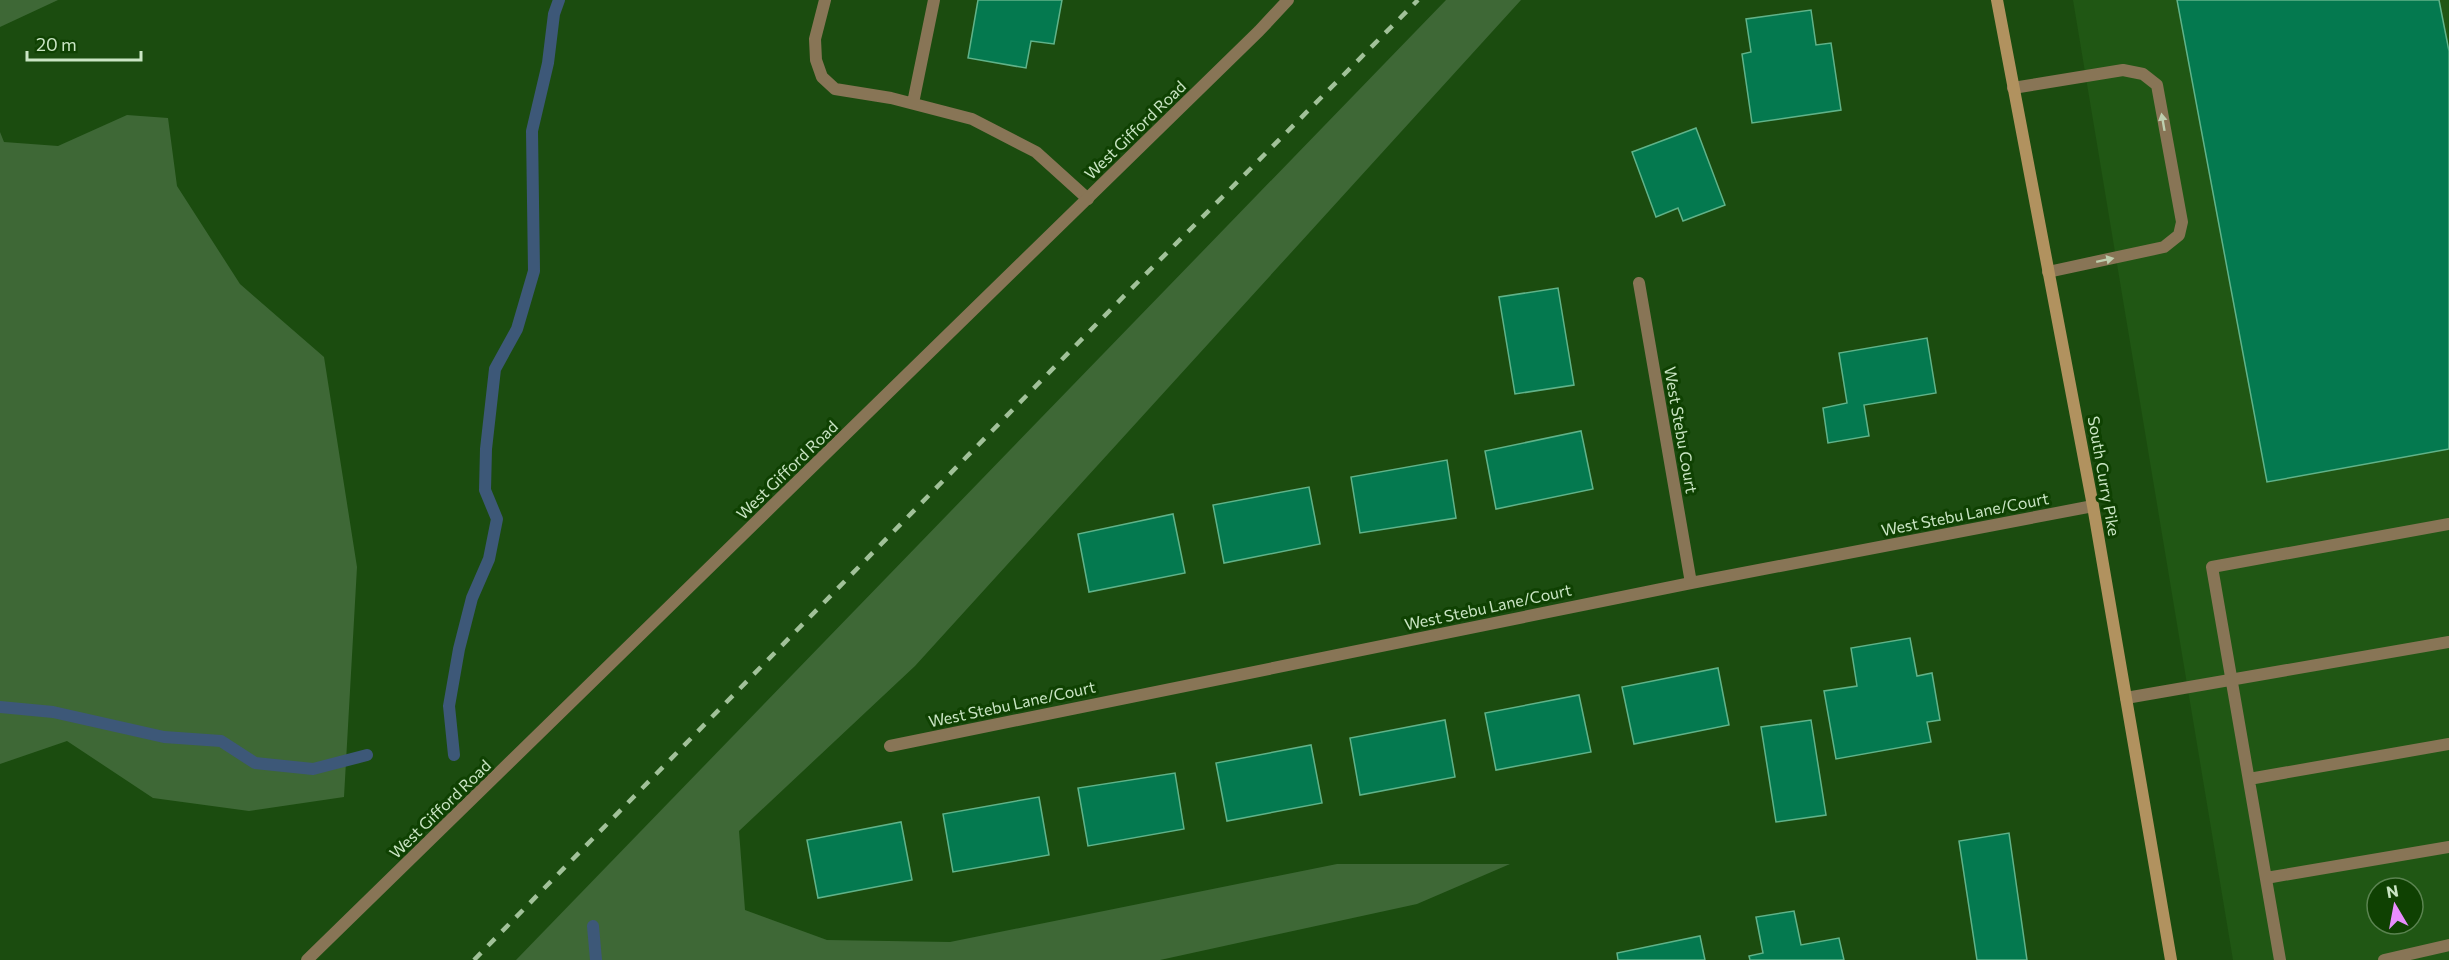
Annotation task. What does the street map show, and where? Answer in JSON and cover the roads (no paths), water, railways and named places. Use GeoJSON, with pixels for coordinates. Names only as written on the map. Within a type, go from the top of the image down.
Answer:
{"type":"FeatureCollection","features":[{"type":"Feature","properties":{"kind":"main road","name":"South Curry Pike"},"geometry":{"type":"LineString","coordinates":[[1997,0],[2093,506],[2171,960]]}},
{"type":"Feature","properties":{"kind":"street"},"geometry":{"type":"LineString","coordinates":[[825,0],[815,39],[816,60],[822,77],[835,89],[891,98],[972,119],[1036,152],[1088,199]]}},
{"type":"Feature","properties":{"kind":"street"},"geometry":{"type":"LineString","coordinates":[[913,103],[934,0]]}},
{"type":"Feature","properties":{"kind":"street","name":"West Gifford Road"},"geometry":{"type":"LineString","coordinates":[[307,960],[1088,199],[1288,0]]}},
{"type":"Feature","properties":{"kind":"street"},"geometry":{"type":"LineString","coordinates":[[2013,88],[2122,70],[2143,74],[2157,85],[2182,222],[2179,235],[2164,248],[2048,272]]}},
{"type":"Feature","properties":{"kind":"street","name":"West Stebu Court"},"geometry":{"type":"LineString","coordinates":[[1639,283],[1692,583]]}},
{"type":"Feature","properties":{"kind":"street","name":"West Stebu Lane/Court"},"geometry":{"type":"LineString","coordinates":[[890,746],[1692,583],[2093,506]]}},
{"type":"Feature","properties":{"kind":"street"},"geometry":{"type":"LineString","coordinates":[[2280,960],[2212,567],[2449,524]]}},
{"type":"Feature","properties":{"kind":"street"},"geometry":{"type":"LineString","coordinates":[[2126,698],[2449,642]]}},
{"type":"Feature","properties":{"kind":"street"},"geometry":{"type":"LineString","coordinates":[[2249,779],[2449,744]]}},
{"type":"Feature","properties":{"kind":"street"},"geometry":{"type":"LineString","coordinates":[[2266,878],[2449,847]]}},
{"type":"Feature","properties":{"kind":"street"},"geometry":{"type":"LineString","coordinates":[[2384,960],[2449,945]]}},
{"type":"Feature","properties":{"kind":"waterway"},"geometry":{"type":"LineString","coordinates":[[454,755],[449,706],[459,649],[472,598],[489,559],[497,519],[485,490],[486,449],[495,369],[517,329],[534,271],[532,131],[548,63],[554,14],[559,0]]}},
{"type":"Feature","properties":{"kind":"waterway"},"geometry":{"type":"LineString","coordinates":[[0,707],[53,712],[164,737],[221,741],[255,763],[313,769],[367,755]]}},
{"type":"Feature","properties":{"kind":"waterway"},"geometry":{"type":"LineString","coordinates":[[593,926],[596,960]]}},
{"type":"Feature","properties":{"kind":"railway"},"geometry":{"type":"LineString","coordinates":[[474,960],[1126,294],[1418,0]]}}]}
